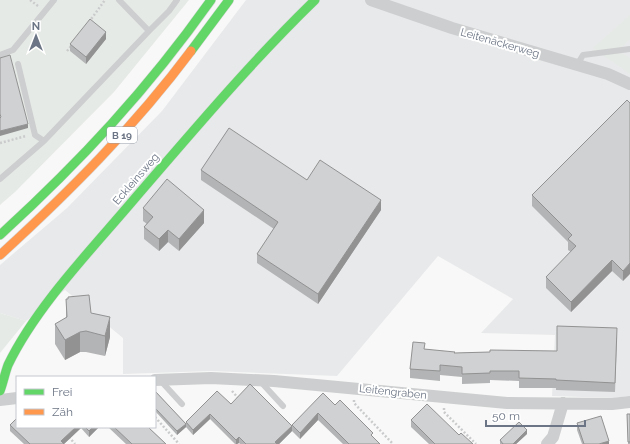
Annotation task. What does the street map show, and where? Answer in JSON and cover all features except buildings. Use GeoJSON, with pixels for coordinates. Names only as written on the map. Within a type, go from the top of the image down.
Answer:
{"type":"FeatureCollection","features":[{"type":"Feature","properties":{"kind":"main road","name":"B 19"},"geometry":{"type":"LineString","coordinates":[[0,235],[55,184],[101,136],[143,89],[211,0]]}},
{"type":"Feature","properties":{"kind":"main road","name":"B 19"},"geometry":{"type":"LineString","coordinates":[[0,256],[63,197],[132,123],[180,66],[229,0]]}},
{"type":"Feature","properties":{"kind":"main road","name":"Eckleinsweg"},"geometry":{"type":"LineString","coordinates":[[0,391],[8,366],[33,322],[65,282],[205,117],[287,27],[315,0]]}},
{"type":"Feature","properties":{"kind":"street","name":"Leitenäckerweg"},"geometry":{"type":"LineString","coordinates":[[371,0],[452,28],[608,74],[630,84]]}},
{"type":"Feature","properties":{"kind":"street","name":"Leitengraben"},"geometry":{"type":"LineString","coordinates":[[157,380],[259,380],[507,404],[612,404],[630,402]]}},
{"type":"Feature","properties":{"kind":"street"},"geometry":{"type":"LineString","coordinates":[[0,400],[16,398]]}},
{"type":"Feature","properties":{"kind":"street"},"geometry":{"type":"LineString","coordinates":[[547,444],[553,437],[563,404]]}},
{"type":"Feature","properties":{"kind":"lane"},"geometry":{"type":"LineString","coordinates":[[0,55],[12,50],[54,0]]}},
{"type":"Feature","properties":{"kind":"lane"},"geometry":{"type":"LineString","coordinates":[[0,179],[44,142],[169,11],[177,0]]}},
{"type":"Feature","properties":{"kind":"lane"},"geometry":{"type":"LineString","coordinates":[[121,1],[149,31]]}},
{"type":"Feature","properties":{"kind":"lane"},"geometry":{"type":"LineString","coordinates":[[577,65],[584,55],[630,49]]}},
{"type":"Feature","properties":{"kind":"lane"},"geometry":{"type":"LineString","coordinates":[[18,64],[35,135],[44,142]]}},
{"type":"Feature","properties":{"kind":"lane"},"geometry":{"type":"LineString","coordinates":[[157,380],[182,404]]}},
{"type":"Feature","properties":{"kind":"lane"},"geometry":{"type":"LineString","coordinates":[[259,380],[283,406]]}},
{"type":"Feature","properties":{"kind":"path"},"geometry":{"type":"LineString","coordinates":[[86,25],[106,0]]}},
{"type":"Feature","properties":{"kind":"path"},"geometry":{"type":"LineString","coordinates":[[67,51],[72,44]]}},
{"type":"Feature","properties":{"kind":"path"},"geometry":{"type":"LineString","coordinates":[[0,143],[35,135]]}},
{"type":"Feature","properties":{"kind":"path"},"geometry":{"type":"LineString","coordinates":[[232,379],[232,391],[242,401]]}},
{"type":"Feature","properties":{"kind":"path"},"geometry":{"type":"LineString","coordinates":[[355,389],[354,403],[393,444]]}},
{"type":"Feature","properties":{"kind":"path"},"geometry":{"type":"LineString","coordinates":[[445,398],[444,412],[476,444]]}},
{"type":"Feature","properties":{"kind":"path"},"geometry":{"type":"LineString","coordinates":[[156,418],[179,444]]}},
{"type":"Feature","properties":{"kind":"path"},"geometry":{"type":"LineString","coordinates":[[65,433],[75,444]]}},
{"type":"Feature","properties":{"kind":"shaded area"},"geometry":{"type":"Polygon","coordinates":[[[0,0],[189,0],[114,92],[15,192],[0,205],[0,0]]]}},
{"type":"Feature","properties":{"kind":"shaded area"},"geometry":{"type":"Polygon","coordinates":[[[246,0],[630,0],[630,396],[613,398],[552,396],[555,335],[481,333],[513,299],[438,256],[337,376],[211,371],[123,374],[123,338],[65,290],[26,321],[0,313],[0,265],[67,208],[162,111],[246,0]]]}},
{"type":"Feature","properties":{"kind":"shaded area"},"geometry":{"type":"Polygon","coordinates":[[[630,15],[630,39],[619,51],[630,58],[630,74],[593,48],[630,15]]]}},
{"type":"Feature","properties":{"kind":"shaded area"},"geometry":{"type":"Polygon","coordinates":[[[0,313],[26,321],[0,353],[0,313]]]}},
{"type":"Feature","properties":{"kind":"traffic: fast"},"geometry":{"type":"LineString","coordinates":[[0,235],[58,180],[112,124],[163,64],[211,0]]}},
{"type":"Feature","properties":{"kind":"traffic: fast"},"geometry":{"type":"LineString","coordinates":[[191,51],[229,0]]}},
{"type":"Feature","properties":{"kind":"traffic: fast"},"geometry":{"type":"LineString","coordinates":[[0,391],[8,365],[20,343],[50,299],[84,257],[223,97],[315,0]]}},
{"type":"Feature","properties":{"kind":"traffic: slow"},"geometry":{"type":"LineString","coordinates":[[0,255],[76,183],[100,158],[170,79],[191,51]]}}]}
